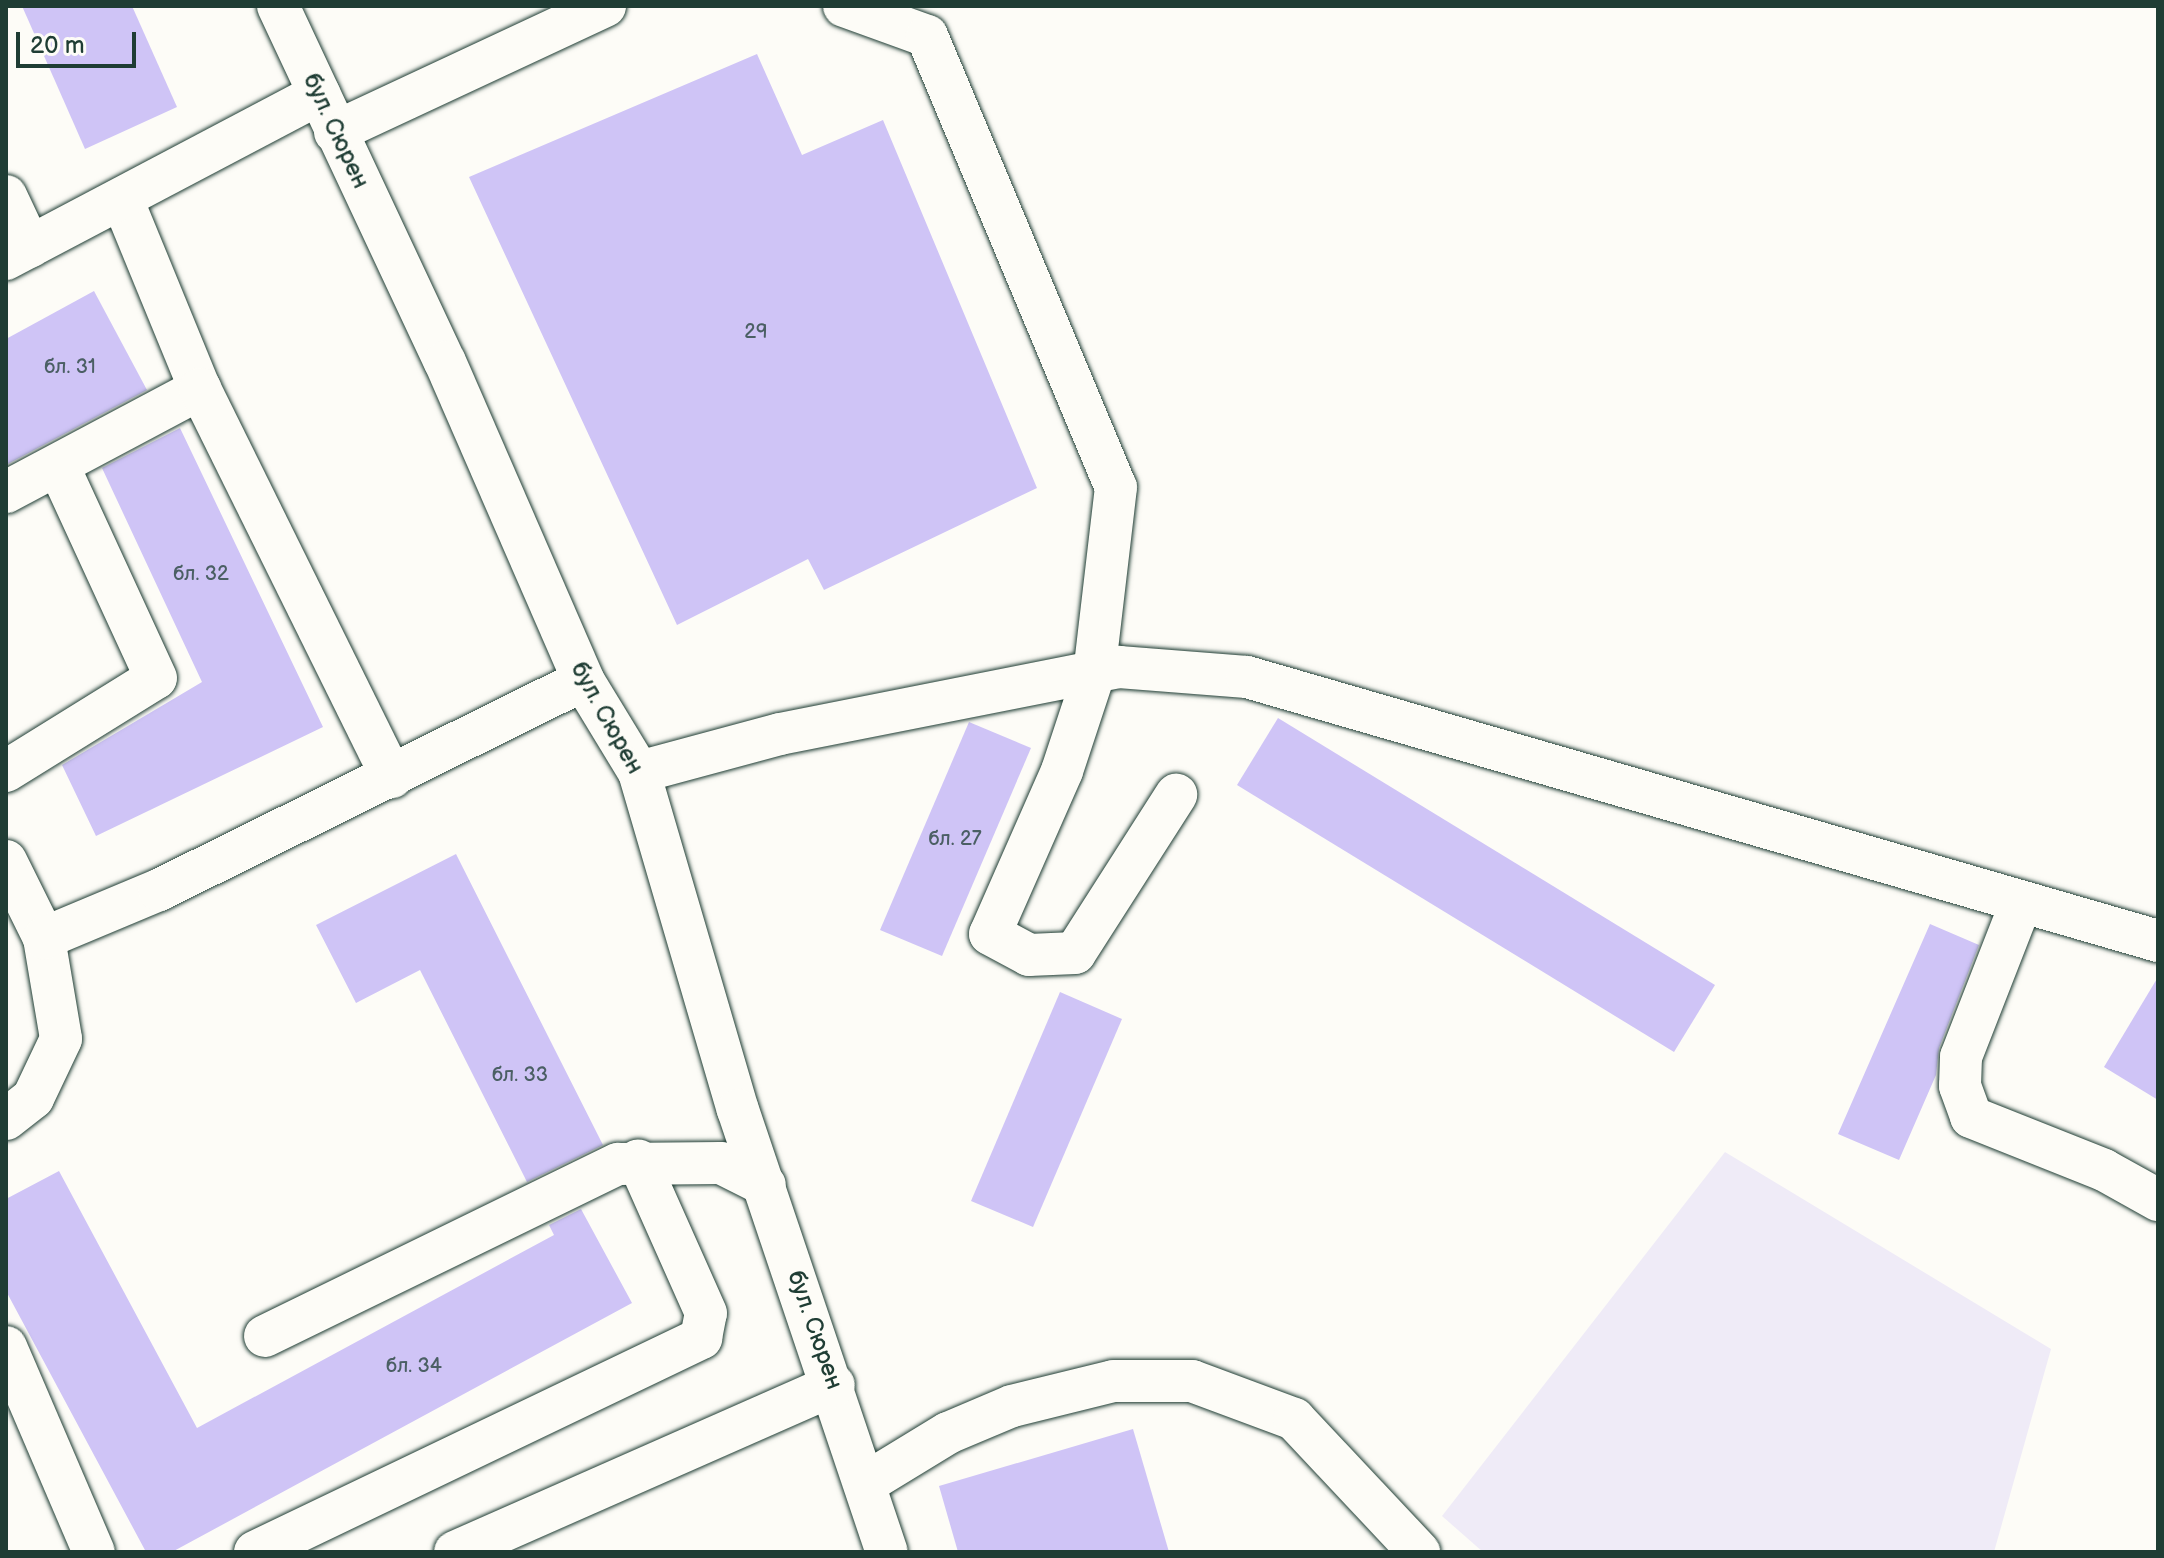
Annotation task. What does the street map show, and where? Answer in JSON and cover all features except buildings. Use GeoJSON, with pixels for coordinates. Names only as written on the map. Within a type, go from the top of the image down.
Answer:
{"type":"FeatureCollection","features":[{"type":"Feature","properties":{"kind":"street","name":"бул. Сюрен"},"geometry":{"type":"LineString","coordinates":[[278,6],[445,362],[583,680],[639,772],[765,1185],[887,1552]]}},
{"type":"Feature","properties":{"kind":"street"},"geometry":{"type":"LineString","coordinates":[[6,196],[18,253],[122,199],[327,113],[605,6]]}},
{"type":"Feature","properties":{"kind":"street"},"geometry":{"type":"LineString","coordinates":[[844,6],[927,36],[1116,487],[1094,674],[1062,771],[990,934],[1029,955],[1075,953],[1176,795]]}},
{"type":"Feature","properties":{"kind":"street"},"geometry":{"type":"LineString","coordinates":[[122,199],[200,389],[392,777]]}},
{"type":"Feature","properties":{"kind":"street"},"geometry":{"type":"LineString","coordinates":[[6,492],[200,389]]}},
{"type":"Feature","properties":{"kind":"street"},"geometry":{"type":"LineString","coordinates":[[6,771],[156,678],[58,465]]}},
{"type":"Feature","properties":{"kind":"street"},"geometry":{"type":"LineString","coordinates":[[639,772],[780,734],[1119,667],[1247,677],[2158,941]]}},
{"type":"Feature","properties":{"kind":"street"},"geometry":{"type":"LineString","coordinates":[[44,938],[392,777],[583,680]]}},
{"type":"Feature","properties":{"kind":"street"},"geometry":{"type":"LineString","coordinates":[[6,861],[44,938],[61,1039],[33,1098],[6,1119]]}},
{"type":"Feature","properties":{"kind":"street"},"geometry":{"type":"LineString","coordinates":[[2021,903],[1961,1057],[1960,1086],[1971,1117],[2104,1170],[2158,1200]]}},
{"type":"Feature","properties":{"kind":"street"},"geometry":{"type":"LineString","coordinates":[[255,1552],[701,1338],[706,1313],[638,1160]]}},
{"type":"Feature","properties":{"kind":"street"},"geometry":{"type":"LineString","coordinates":[[265,1336],[584,1178],[638,1160],[721,1163],[765,1185]]}},
{"type":"Feature","properties":{"kind":"street"},"geometry":{"type":"LineString","coordinates":[[6,1347],[94,1552]]}},
{"type":"Feature","properties":{"kind":"street"},"geometry":{"type":"LineString","coordinates":[[866,1483],[948,1433],[1012,1406],[1114,1381],[1192,1381],[1294,1419],[1419,1552]]}},
{"type":"Feature","properties":{"kind":"street"},"geometry":{"type":"LineString","coordinates":[[455,1552],[834,1385]]}},
{"type":"Feature","properties":{"kind":"shaded area"},"geometry":{"type":"Polygon","coordinates":[[[1725,1152],[2051,1349],[1994,1552],[1483,1552],[1442,1516],[1725,1152]]]}}]}
